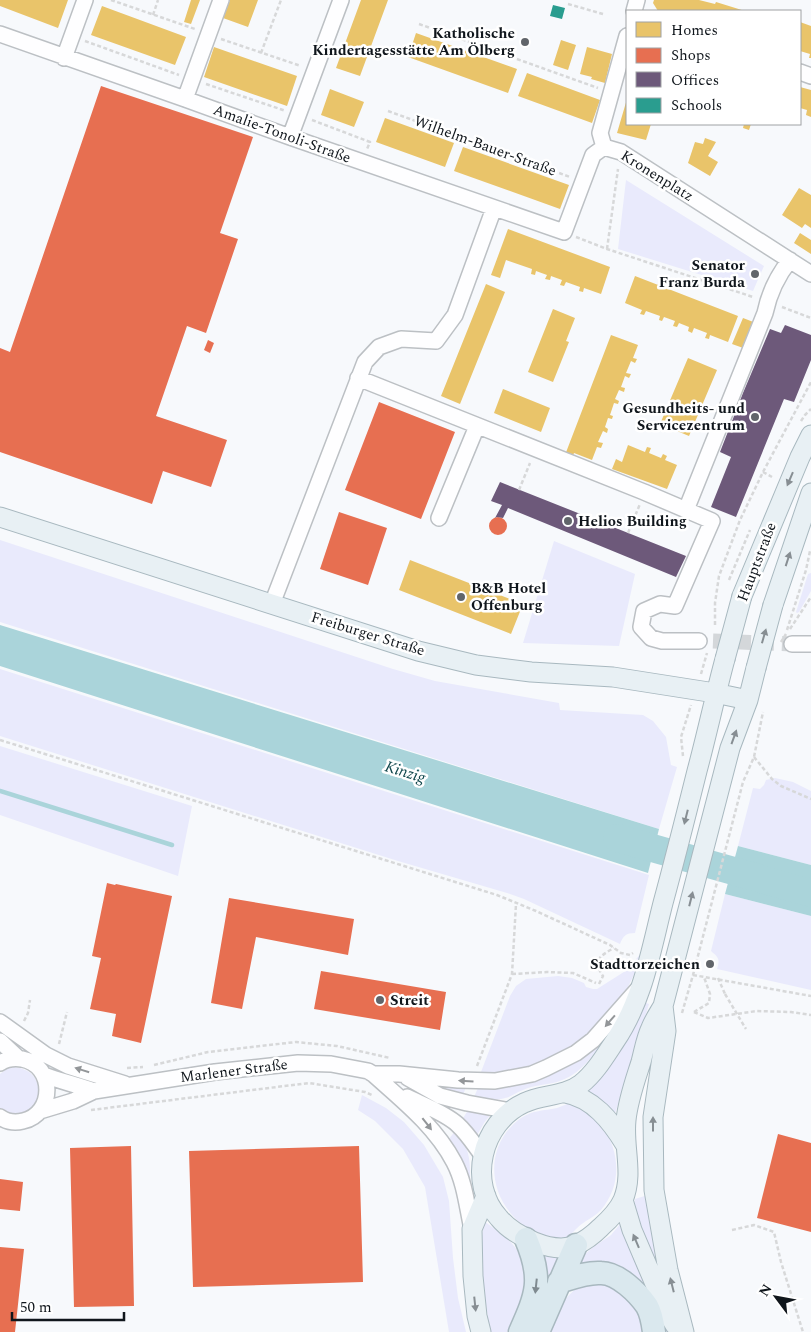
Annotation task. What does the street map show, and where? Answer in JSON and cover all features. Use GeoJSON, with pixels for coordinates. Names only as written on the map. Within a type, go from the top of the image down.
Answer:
{"type":"FeatureCollection","features":[{"type":"Feature","properties":{"kind":"highway"},"geometry":{"type":"LineString","coordinates":[[520,1332],[535,1295],[537,1282],[534,1258],[526,1239]]}},
{"type":"Feature","properties":{"kind":"highway"},"geometry":{"type":"LineString","coordinates":[[538,1332],[576,1245]]}},
{"type":"Feature","properties":{"kind":"highway"},"geometry":{"type":"LineString","coordinates":[[559,1282],[602,1272],[618,1278],[635,1291],[648,1307],[654,1332]]}},
{"type":"Feature","properties":{"kind":"main road","name":"Hauptstraße"},"geometry":{"type":"LineString","coordinates":[[698,769],[715,693],[742,596],[811,435]]}},
{"type":"Feature","properties":{"kind":"main road","name":"Hauptstraße"},"geometry":{"type":"LineString","coordinates":[[663,1006],[722,775],[730,748],[755,705],[756,668],[773,605],[811,493]]}},
{"type":"Feature","properties":{"kind":"main road","name":"Freiburger Straße"},"geometry":{"type":"LineString","coordinates":[[0,518],[418,651],[476,665],[531,672],[613,676],[715,693],[755,705]]}},
{"type":"Feature","properties":{"kind":"main road","name":"Marlener Straße"},"geometry":{"type":"LineString","coordinates":[[642,984],[698,769]]}},
{"type":"Feature","properties":{"kind":"main road"},"geometry":{"type":"LineString","coordinates":[[642,984],[630,1016],[603,1060],[592,1074],[581,1084],[565,1093],[524,1102],[510,1111],[488,1138],[482,1155],[481,1176],[486,1196],[495,1214],[510,1229],[526,1239],[562,1247],[576,1245],[612,1218],[623,1200],[628,1180],[628,1158],[625,1144],[629,1102],[651,1028],[663,1006]]}},
{"type":"Feature","properties":{"kind":"main road"},"geometry":{"type":"LineString","coordinates":[[663,1006],[666,1031],[653,1117],[654,1190],[668,1270],[684,1332]]}},
{"type":"Feature","properties":{"kind":"main road"},"geometry":{"type":"LineString","coordinates":[[565,1093],[582,1098],[596,1108],[610,1122],[625,1144]]}},
{"type":"Feature","properties":{"kind":"main road"},"geometry":{"type":"LineString","coordinates":[[481,1332],[477,1316],[473,1276],[472,1230],[486,1196]]}},
{"type":"Feature","properties":{"kind":"main road"},"geometry":{"type":"LineString","coordinates":[[623,1200],[643,1257],[667,1312],[679,1332]]}},
{"type":"Feature","properties":{"kind":"street"},"geometry":{"type":"LineString","coordinates":[[64,58],[86,0]]}},
{"type":"Feature","properties":{"kind":"street"},"geometry":{"type":"LineString","coordinates":[[185,99],[221,0]]}},
{"type":"Feature","properties":{"kind":"street"},"geometry":{"type":"LineString","coordinates":[[290,137],[341,0]]}},
{"type":"Feature","properties":{"kind":"street","name":"Amalie-Tonoli-Straße"},"geometry":{"type":"LineString","coordinates":[[0,34],[564,232]]}},
{"type":"Feature","properties":{"kind":"street"},"geometry":{"type":"LineString","coordinates":[[604,147],[600,133],[626,40]]}},
{"type":"Feature","properties":{"kind":"street","name":"Kronenplatz"},"geometry":{"type":"LineString","coordinates":[[564,232],[593,155],[604,147],[620,152],[811,274]]}},
{"type":"Feature","properties":{"kind":"street"},"geometry":{"type":"LineString","coordinates":[[272,604],[365,362],[378,348],[401,339],[436,341],[455,314],[494,208]]}},
{"type":"Feature","properties":{"kind":"street"},"geometry":{"type":"LineString","coordinates":[[686,510],[768,302],[781,271],[790,260]]}},
{"type":"Feature","properties":{"kind":"street"},"geometry":{"type":"LineString","coordinates":[[358,378],[712,521],[675,606],[660,604],[644,611],[641,627],[651,638],[703,647]]}},
{"type":"Feature","properties":{"kind":"street"},"geometry":{"type":"LineString","coordinates":[[439,518],[478,426]]}},
{"type":"Feature","properties":{"kind":"street"},"geometry":{"type":"LineString","coordinates":[[789,639],[811,644]]}},
{"type":"Feature","properties":{"kind":"street","name":"Marlener Straße"},"geometry":{"type":"LineString","coordinates":[[373,1074],[495,1081],[532,1074],[576,1053],[594,1040],[642,984]]}},
{"type":"Feature","properties":{"kind":"street"},"geometry":{"type":"LineString","coordinates":[[0,1022],[46,1055],[68,1066],[129,1085]]}},
{"type":"Feature","properties":{"kind":"street"},"geometry":{"type":"LineString","coordinates":[[0,1041],[18,1058]]}},
{"type":"Feature","properties":{"kind":"street"},"geometry":{"type":"LineString","coordinates":[[0,1063],[18,1058],[33,1063],[38,1067],[44,1075],[47,1084],[45,1102],[40,1110]]}},
{"type":"Feature","properties":{"kind":"street","name":"Marlener Straße"},"geometry":{"type":"LineString","coordinates":[[0,1118],[11,1122],[18,1122],[34,1116],[40,1110],[73,1101],[94,1091],[214,1072],[298,1063],[331,1064],[368,1071],[420,1115],[454,1162],[464,1189],[472,1230]]}},
{"type":"Feature","properties":{"kind":"street","name":"Marlener Straße"},"geometry":{"type":"LineString","coordinates":[[399,1074],[440,1096],[510,1111]]}},
{"type":"Feature","properties":{"kind":"street","name":"Marlener Straße"},"geometry":{"type":"LineString","coordinates":[[44,1075],[74,1083],[94,1091]]}},
{"type":"Feature","properties":{"kind":"street","name":"Marlener Straße"},"geometry":{"type":"LineString","coordinates":[[392,1090],[455,1122],[482,1155]]}},
{"type":"Feature","properties":{"kind":"path"},"geometry":{"type":"LineString","coordinates":[[153,15],[158,0]]}},
{"type":"Feature","properties":{"kind":"path"},"geometry":{"type":"LineString","coordinates":[[261,53],[280,0]]}},
{"type":"Feature","properties":{"kind":"path"},"geometry":{"type":"LineString","coordinates":[[568,4],[603,14]]}},
{"type":"Feature","properties":{"kind":"path"},"geometry":{"type":"LineString","coordinates":[[418,24],[611,92]]}},
{"type":"Feature","properties":{"kind":"path"},"geometry":{"type":"LineString","coordinates":[[73,37],[370,142],[362,162]]}},
{"type":"Feature","properties":{"kind":"path","name":"Wilhelm-Bauer-Straße"},"geometry":{"type":"LineString","coordinates":[[388,111],[583,182]]}},
{"type":"Feature","properties":{"kind":"path"},"geometry":{"type":"LineString","coordinates":[[607,249],[620,152]]}},
{"type":"Feature","properties":{"kind":"path"},"geometry":{"type":"LineString","coordinates":[[564,232],[607,249],[811,318]]}},
{"type":"Feature","properties":{"kind":"path"},"geometry":{"type":"LineString","coordinates":[[715,625],[715,604],[719,576],[740,520],[763,472],[811,382]]}},
{"type":"Feature","properties":{"kind":"path"},"geometry":{"type":"LineString","coordinates":[[519,490],[536,449]]}},
{"type":"Feature","properties":{"kind":"path"},"geometry":{"type":"LineString","coordinates":[[763,472],[772,476]]}},
{"type":"Feature","properties":{"kind":"path"},"geometry":{"type":"LineString","coordinates":[[628,533],[644,492]]}},
{"type":"Feature","properties":{"kind":"path"},"geometry":{"type":"LineString","coordinates":[[789,639],[794,609],[811,549]]}},
{"type":"Feature","properties":{"kind":"path"},"geometry":{"type":"LineString","coordinates":[[806,570],[811,568]]}},
{"type":"Feature","properties":{"kind":"path"},"geometry":{"type":"LineString","coordinates":[[789,639],[811,597]]}},
{"type":"Feature","properties":{"kind":"path"},"geometry":{"type":"LineString","coordinates":[[683,756],[682,737],[696,690],[703,647]]}},
{"type":"Feature","properties":{"kind":"path"},"geometry":{"type":"LineString","coordinates":[[681,1018],[743,782],[754,757],[755,705]]}},
{"type":"Feature","properties":{"kind":"path"},"geometry":{"type":"LineString","coordinates":[[0,740],[497,895],[536,911],[621,953],[630,955],[637,950]]}},
{"type":"Feature","properties":{"kind":"path"},"geometry":{"type":"LineString","coordinates":[[754,757],[772,779],[781,786],[811,799]]}},
{"type":"Feature","properties":{"kind":"path"},"geometry":{"type":"LineString","coordinates":[[475,1070],[512,974],[516,904]]}},
{"type":"Feature","properties":{"kind":"path"},"geometry":{"type":"LineString","coordinates":[[512,974],[548,972],[573,974],[598,983],[603,976],[597,963],[602,955],[614,948]]}},
{"type":"Feature","properties":{"kind":"path"},"geometry":{"type":"LineString","coordinates":[[693,975],[811,996]]}},
{"type":"Feature","properties":{"kind":"path"},"geometry":{"type":"LineString","coordinates":[[704,977],[710,994],[708,1003],[694,1012],[708,1018],[757,1011],[791,1012],[811,1015]]}},
{"type":"Feature","properties":{"kind":"path"},"geometry":{"type":"LineString","coordinates":[[718,978],[725,994],[746,1029]]}},
{"type":"Feature","properties":{"kind":"path"},"geometry":{"type":"LineString","coordinates":[[21,1027],[28,1013],[30,1000]]}},
{"type":"Feature","properties":{"kind":"path"},"geometry":{"type":"LineString","coordinates":[[57,1051],[67,1012]]}},
{"type":"Feature","properties":{"kind":"path"},"geometry":{"type":"LineString","coordinates":[[83,1111],[309,1083],[365,1092],[374,1096]]}},
{"type":"Feature","properties":{"kind":"path"},"geometry":{"type":"LineString","coordinates":[[732,1230],[754,1225],[774,1232],[781,1262],[803,1332]]}},
{"type":"Feature","properties":{"kind":"shaded area"},"geometry":{"type":"Polygon","coordinates":[[[626,180],[764,266],[753,291],[618,249],[626,180]]]}},
{"type":"Feature","properties":{"kind":"shaded area"},"geometry":{"type":"Polygon","coordinates":[[[0,540],[393,669],[435,681],[559,703],[560,710],[643,715],[653,721],[666,737],[671,765],[677,767],[659,829],[0,622],[0,540]]]}},
{"type":"Feature","properties":{"kind":"shaded area"},"geometry":{"type":"Polygon","coordinates":[[[554,541],[635,574],[619,646],[523,643],[554,541]]]}},
{"type":"Feature","properties":{"kind":"shaded area"},"geometry":{"type":"Polygon","coordinates":[[[811,573],[811,591],[797,613],[808,574],[811,573]]]}},
{"type":"Feature","properties":{"kind":"shaded area"},"geometry":{"type":"Polygon","coordinates":[[[0,669],[649,875],[635,933],[625,936],[620,944],[524,899],[507,893],[398,861],[0,736],[0,669]]]}},
{"type":"Feature","properties":{"kind":"shaded area"},"geometry":{"type":"Polygon","coordinates":[[[0,746],[192,806],[178,876],[0,815],[0,746]]]}},
{"type":"Feature","properties":{"kind":"shaded area"},"geometry":{"type":"Polygon","coordinates":[[[775,778],[793,782],[811,791],[811,865],[738,846],[753,788],[760,789],[766,780],[775,778]]]}},
{"type":"Feature","properties":{"kind":"shaded area"},"geometry":{"type":"Polygon","coordinates":[[[725,894],[811,916],[811,990],[717,969],[718,959],[711,951],[725,894]]]}},
{"type":"Feature","properties":{"kind":"shaded area"},"geometry":{"type":"Polygon","coordinates":[[[642,952],[628,987],[590,1037],[540,1065],[517,1071],[489,1074],[481,1072],[510,996],[516,986],[526,979],[558,976],[572,978],[584,983],[586,987],[597,989],[627,970],[642,952]]]}},
{"type":"Feature","properties":{"kind":"shaded area"},"geometry":{"type":"Polygon","coordinates":[[[646,1003],[649,1004],[614,1117],[588,1091],[622,1050],[646,1003]]]}},
{"type":"Feature","properties":{"kind":"shaded area"},"geometry":{"type":"Polygon","coordinates":[[[597,1044],[601,1045],[587,1062],[571,1076],[557,1082],[527,1088],[510,1097],[501,1099],[474,1097],[478,1088],[597,1044]]]}},
{"type":"Feature","properties":{"kind":"shaded area"},"geometry":{"type":"Polygon","coordinates":[[[14,1067],[28,1071],[36,1079],[39,1089],[37,1099],[32,1107],[23,1113],[12,1114],[0,1108],[0,1074],[8,1068],[14,1067]]]}},
{"type":"Feature","properties":{"kind":"shaded area"},"geometry":{"type":"Polygon","coordinates":[[[442,1085],[466,1087],[463,1095],[441,1089],[442,1085]]]}},
{"type":"Feature","properties":{"kind":"shaded area"},"geometry":{"type":"Polygon","coordinates":[[[362,1095],[386,1108],[404,1122],[424,1145],[443,1177],[449,1201],[458,1298],[466,1332],[449,1332],[425,1187],[403,1149],[375,1121],[358,1110],[362,1095]]]}},
{"type":"Feature","properties":{"kind":"shaded area"},"geometry":{"type":"Polygon","coordinates":[[[575,1101],[595,1115],[603,1126],[613,1147],[616,1169],[613,1190],[601,1210],[580,1225],[566,1240],[536,1233],[514,1217],[504,1204],[497,1189],[494,1174],[495,1159],[500,1144],[508,1130],[521,1118],[534,1112],[557,1108],[575,1101]]]}},
{"type":"Feature","properties":{"kind":"shaded area"},"geometry":{"type":"Polygon","coordinates":[[[468,1110],[491,1114],[476,1137],[462,1120],[468,1110]]]}},
{"type":"Feature","properties":{"kind":"shaded area"},"geometry":{"type":"Polygon","coordinates":[[[456,1130],[465,1145],[469,1158],[470,1189],[448,1140],[456,1130]]]}},
{"type":"Feature","properties":{"kind":"shaded area"},"geometry":{"type":"Polygon","coordinates":[[[651,1194],[672,1299],[632,1214],[635,1199],[651,1194]]]}},
{"type":"Feature","properties":{"kind":"shaded area"},"geometry":{"type":"Polygon","coordinates":[[[484,1221],[514,1246],[519,1254],[524,1271],[523,1298],[517,1315],[507,1332],[491,1332],[482,1276],[481,1249],[484,1221]]]}},
{"type":"Feature","properties":{"kind":"shaded area"},"geometry":{"type":"Polygon","coordinates":[[[621,1223],[672,1332],[662,1332],[653,1305],[577,1269],[583,1256],[611,1235],[621,1223]]]}},
{"type":"Feature","properties":{"kind":"shaded area"},"geometry":{"type":"Polygon","coordinates":[[[543,1250],[561,1253],[549,1279],[543,1250]]]}},
{"type":"Feature","properties":{"kind":"shaded area"},"geometry":{"type":"Polygon","coordinates":[[[606,1280],[635,1304],[646,1332],[549,1332],[567,1297],[579,1287],[606,1280]]]}},
{"type":"Feature","properties":{"kind":"water"},"geometry":{"type":"Polygon","coordinates":[[[0,625],[659,829],[648,873],[0,666],[0,625]]]}},
{"type":"Feature","properties":{"kind":"water"},"geometry":{"type":"Polygon","coordinates":[[[738,846],[811,865],[811,916],[725,894],[738,846]]]}},
{"type":"Feature","properties":{"kind":"building: Homes"},"geometry":{"type":"Polygon","coordinates":[[[0,0],[68,0],[58,28],[0,6],[0,0]]]}},
{"type":"Feature","properties":{"kind":"building: Homes"},"geometry":{"type":"Polygon","coordinates":[[[191,0],[200,0],[191,24],[184,22],[191,0]]]}},
{"type":"Feature","properties":{"kind":"building: Homes"},"geometry":{"type":"Polygon","coordinates":[[[230,0],[258,0],[248,27],[223,18],[230,0]]]}},
{"type":"Feature","properties":{"kind":"building: Homes"},"geometry":{"type":"Polygon","coordinates":[[[361,0],[388,0],[360,76],[336,68],[361,0]]]}},
{"type":"Feature","properties":{"kind":"building: Homes"},"geometry":{"type":"Polygon","coordinates":[[[654,0],[699,0],[715,4],[716,2],[742,10],[657,10],[653,3],[654,0]]]}},
{"type":"Feature","properties":{"kind":"building: Homes"},"geometry":{"type":"Polygon","coordinates":[[[102,6],[186,37],[175,65],[91,35],[102,6]]]}},
{"type":"Feature","properties":{"kind":"building: Homes"},"geometry":{"type":"Polygon","coordinates":[[[801,22],[811,26],[811,58],[809,58],[810,54],[801,51],[801,22]]]}},
{"type":"Feature","properties":{"kind":"building: Homes"},"geometry":{"type":"Polygon","coordinates":[[[416,33],[517,69],[508,93],[408,57],[416,33]]]}},
{"type":"Feature","properties":{"kind":"building: Homes"},"geometry":{"type":"Polygon","coordinates":[[[561,40],[576,45],[568,70],[553,65],[561,40]]]}},
{"type":"Feature","properties":{"kind":"building: Homes"},"geometry":{"type":"Polygon","coordinates":[[[214,47],[297,76],[287,106],[204,77],[214,47]]]}},
{"type":"Feature","properties":{"kind":"building: Homes"},"geometry":{"type":"Polygon","coordinates":[[[587,47],[612,54],[605,83],[580,74],[587,47]]]}},
{"type":"Feature","properties":{"kind":"building: Homes"},"geometry":{"type":"Polygon","coordinates":[[[527,73],[600,100],[592,123],[518,96],[527,73]]]}},
{"type":"Feature","properties":{"kind":"building: Homes"},"geometry":{"type":"Polygon","coordinates":[[[801,87],[811,90],[811,117],[806,115],[807,110],[801,108],[801,87]]]}},
{"type":"Feature","properties":{"kind":"building: Homes"},"geometry":{"type":"Polygon","coordinates":[[[330,89],[364,102],[354,127],[321,115],[330,89]]]}},
{"type":"Feature","properties":{"kind":"building: Homes"},"geometry":{"type":"Polygon","coordinates":[[[626,102],[626,125],[651,125],[646,140],[617,133],[626,102]]]}},
{"type":"Feature","properties":{"kind":"building: Homes"},"geometry":{"type":"Polygon","coordinates":[[[385,118],[454,143],[445,167],[376,142],[385,118]]]}},
{"type":"Feature","properties":{"kind":"building: Homes"},"geometry":{"type":"Polygon","coordinates":[[[744,125],[751,125],[749,130],[743,128],[744,125]]]}},
{"type":"Feature","properties":{"kind":"building: Homes"},"geometry":{"type":"Polygon","coordinates":[[[705,138],[716,142],[708,156],[718,162],[710,176],[688,163],[695,142],[703,144],[705,138]]]}},
{"type":"Feature","properties":{"kind":"building: Homes"},"geometry":{"type":"Polygon","coordinates":[[[463,147],[569,185],[560,209],[454,171],[463,147]]]}},
{"type":"Feature","properties":{"kind":"building: Homes"},"geometry":{"type":"Polygon","coordinates":[[[799,188],[811,195],[811,228],[805,224],[802,228],[782,215],[799,188]]]}},
{"type":"Feature","properties":{"kind":"building: Homes"},"geometry":{"type":"Polygon","coordinates":[[[508,229],[610,267],[601,294],[584,288],[583,292],[579,291],[580,287],[566,282],[564,286],[560,285],[562,280],[551,276],[550,280],[545,279],[547,275],[536,271],[535,275],[531,274],[532,269],[506,260],[500,278],[491,275],[508,229]]]}},
{"type":"Feature","properties":{"kind":"building: Homes"},"geometry":{"type":"Polygon","coordinates":[[[800,233],[811,240],[811,254],[794,243],[800,233]]]}},
{"type":"Feature","properties":{"kind":"building: Homes"},"geometry":{"type":"Polygon","coordinates":[[[635,276],[738,316],[728,342],[710,335],[709,339],[705,338],[707,333],[694,328],[692,333],[688,331],[689,327],[679,323],[677,327],[673,326],[675,321],[664,317],[662,321],[659,320],[660,316],[646,311],[644,315],[640,314],[642,310],[625,303],[635,276]]]}},
{"type":"Feature","properties":{"kind":"building: Homes"},"geometry":{"type":"Polygon","coordinates":[[[486,284],[505,292],[460,404],[441,396],[486,284]]]}},
{"type":"Feature","properties":{"kind":"building: Homes"},"geometry":{"type":"Polygon","coordinates":[[[553,309],[575,318],[566,341],[569,342],[553,382],[528,372],[553,309]]]}},
{"type":"Feature","properties":{"kind":"building: Homes"},"geometry":{"type":"Polygon","coordinates":[[[743,318],[756,323],[746,349],[732,344],[743,318]]]}},
{"type":"Feature","properties":{"kind":"building: Homes"},"geometry":{"type":"Polygon","coordinates":[[[611,335],[638,345],[633,358],[637,359],[635,363],[631,361],[626,373],[631,374],[629,378],[625,376],[621,387],[625,388],[624,392],[619,390],[615,399],[619,401],[618,404],[614,403],[610,415],[613,416],[612,419],[608,418],[605,427],[608,429],[607,433],[603,431],[598,442],[603,443],[601,448],[597,447],[592,460],[574,453],[572,458],[565,455],[611,335]]]}},
{"type":"Feature","properties":{"kind":"building: Homes"},"geometry":{"type":"Polygon","coordinates":[[[688,358],[717,370],[689,436],[660,424],[688,358]]]}},
{"type":"Feature","properties":{"kind":"building: Homes"},"geometry":{"type":"Polygon","coordinates":[[[503,389],[550,408],[541,432],[494,413],[503,389]]]}},
{"type":"Feature","properties":{"kind":"building: Homes"},"geometry":{"type":"Polygon","coordinates":[[[628,445],[645,452],[647,447],[651,448],[649,453],[661,458],[663,454],[667,456],[665,460],[677,465],[667,489],[612,469],[616,459],[622,462],[628,445]]]}},
{"type":"Feature","properties":{"kind":"building: Homes","name":"B&B Hotel Offenburg"},"geometry":{"type":"Polygon","coordinates":[[[410,560],[523,604],[511,634],[399,590],[410,560]]]}},
{"type":"Feature","properties":{"kind":"building: Shops"},"geometry":{"type":"Polygon","coordinates":[[[101,86],[253,137],[220,233],[238,239],[206,333],[187,326],[156,416],[227,440],[211,487],[163,471],[152,504],[0,452],[0,348],[10,352],[101,86]]]}},
{"type":"Feature","properties":{"kind":"building: Shops"},"geometry":{"type":"Polygon","coordinates":[[[208,340],[214,343],[210,353],[204,350],[208,340]]]}},
{"type":"Feature","properties":{"kind":"building: Shops"},"geometry":{"type":"Polygon","coordinates":[[[379,402],[455,432],[421,519],[345,490],[379,402]]]}},
{"type":"Feature","properties":{"kind":"building: Shops"},"geometry":{"type":"Polygon","coordinates":[[[339,512],[387,528],[368,585],[320,569],[339,512]]]}},
{"type":"Feature","properties":{"kind":"building: Shops"},"geometry":{"type":"Polygon","coordinates":[[[494,517],[502,517],[507,522],[505,533],[494,535],[489,530],[489,522],[494,517]]]}},
{"type":"Feature","properties":{"kind":"building: Shops"},"geometry":{"type":"Polygon","coordinates":[[[107,883],[172,896],[141,1043],[112,1036],[116,1014],[90,1009],[101,958],[92,956],[107,883]]]}},
{"type":"Feature","properties":{"kind":"building: Shops"},"geometry":{"type":"Polygon","coordinates":[[[229,898],[354,919],[348,955],[256,937],[242,1009],[211,1003],[229,898]]]}},
{"type":"Feature","properties":{"kind":"building: Shops","name":"Streit"},"geometry":{"type":"Polygon","coordinates":[[[321,971],[446,992],[440,1030],[314,1009],[321,971]]]}},
{"type":"Feature","properties":{"kind":"building: Shops"},"geometry":{"type":"Polygon","coordinates":[[[778,1134],[811,1143],[811,1232],[757,1218],[778,1134]]]}},
{"type":"Feature","properties":{"kind":"building: Shops"},"geometry":{"type":"Polygon","coordinates":[[[131,1146],[134,1306],[74,1307],[70,1148],[131,1146]]]}},
{"type":"Feature","properties":{"kind":"building: Shops"},"geometry":{"type":"Polygon","coordinates":[[[359,1146],[363,1282],[193,1287],[189,1151],[359,1146]]]}},
{"type":"Feature","properties":{"kind":"building: Shops"},"geometry":{"type":"Polygon","coordinates":[[[0,1179],[23,1182],[20,1211],[0,1209],[0,1179]]]}},
{"type":"Feature","properties":{"kind":"building: Shops"},"geometry":{"type":"Polygon","coordinates":[[[0,1247],[24,1249],[15,1332],[0,1332],[0,1247]]]}},
{"type":"Feature","properties":{"kind":"building: Offices","name":"Gesundheits- und Servicezentrum"},"geometry":{"type":"Polygon","coordinates":[[[785,325],[811,335],[811,360],[794,402],[784,399],[736,517],[711,507],[731,457],[720,452],[770,329],[781,333],[785,325]]]}},
{"type":"Feature","properties":{"kind":"building: Offices","name":"Helios Building"},"geometry":{"type":"Polygon","coordinates":[[[500,482],[686,556],[676,577],[508,508],[503,518],[495,518],[502,505],[491,501],[500,482]]]}},
{"type":"Feature","properties":{"kind":"building: Schools"},"geometry":{"type":"Polygon","coordinates":[[[553,5],[565,8],[562,19],[550,16],[553,5]]]}},
{"type":"Feature","properties":{"kind":"waterway"},"geometry":{"type":"LineString","coordinates":[[0,791],[172,845]]}},
{"type":"Feature","properties":{"kind":"waterway","name":"Kinzig"},"geometry":{"type":"LineString","coordinates":[[617,838],[811,893]]}},
{"type":"Feature","properties":{"kind":"tunnel"},"geometry":{"type":"LineString","coordinates":[[713,641],[792,644]]}},
{"type":"Feature","properties":{"kind":"place","name":"Katholische Kindertagesstätte Am Ölberg"},"geometry":{"type":"Point","coordinates":[525,42]}},
{"type":"Feature","properties":{"kind":"place","name":"Senator Franz Burda"},"geometry":{"type":"Point","coordinates":[755,274]}},
{"type":"Feature","properties":{"kind":"place","name":"Gesundheits- und Servicezentrum"},"geometry":{"type":"Point","coordinates":[755,417]}},
{"type":"Feature","properties":{"kind":"place","name":"Helios Building"},"geometry":{"type":"Point","coordinates":[568,521]}},
{"type":"Feature","properties":{"kind":"place","name":"B&B Hotel Offenburg"},"geometry":{"type":"Point","coordinates":[461,597]}},
{"type":"Feature","properties":{"kind":"place","name":"Stadttorzeichen"},"geometry":{"type":"Point","coordinates":[710,964]}},
{"type":"Feature","properties":{"kind":"place","name":"Streit"},"geometry":{"type":"Point","coordinates":[380,1000]}}]}
